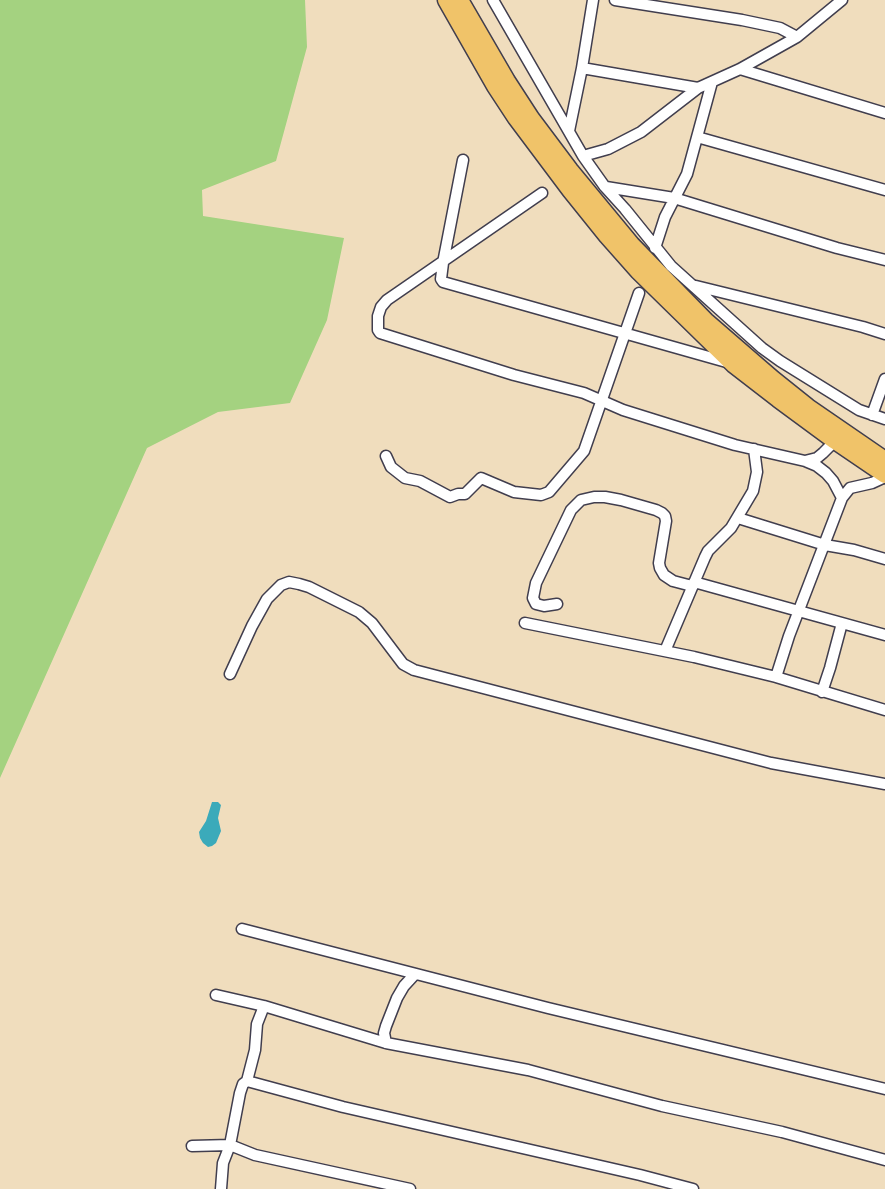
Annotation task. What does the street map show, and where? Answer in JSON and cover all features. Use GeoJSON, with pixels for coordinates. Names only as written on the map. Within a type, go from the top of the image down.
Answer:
{"type":"FeatureCollection","features":[{"type":"Feature","properties":{"kind":"highway"},"geometry":{"type":"LineString","coordinates":[[446,0],[516,118],[570,190],[638,271],[734,365],[885,476]]}},
{"type":"Feature","properties":{"kind":"highway"},"geometry":{"type":"LineString","coordinates":[[460,0],[531,118],[632,245],[706,321],[763,371],[808,407],[885,460]]}},
{"type":"Feature","properties":{"kind":"street"},"geometry":{"type":"LineString","coordinates":[[493,0],[583,156],[671,266],[780,361],[859,410],[885,419]]}},
{"type":"Feature","properties":{"kind":"street"},"geometry":{"type":"LineString","coordinates":[[569,131],[593,0]]}},
{"type":"Feature","properties":{"kind":"street"},"geometry":{"type":"LineString","coordinates":[[615,0],[742,20],[780,28],[797,37]]}},
{"type":"Feature","properties":{"kind":"street"},"geometry":{"type":"LineString","coordinates":[[583,156],[608,149],[641,132],[698,88],[740,69],[797,37],[842,0]]}},
{"type":"Feature","properties":{"kind":"street"},"geometry":{"type":"LineString","coordinates":[[582,68],[698,88]]}},
{"type":"Feature","properties":{"kind":"street"},"geometry":{"type":"LineString","coordinates":[[740,69],[885,113]]}},
{"type":"Feature","properties":{"kind":"street"},"geometry":{"type":"LineString","coordinates":[[655,248],[665,218],[687,174],[712,82]]}},
{"type":"Feature","properties":{"kind":"street"},"geometry":{"type":"LineString","coordinates":[[697,137],[885,190]]}},
{"type":"Feature","properties":{"kind":"street"},"geometry":{"type":"LineString","coordinates":[[463,160],[443,263],[441,279],[445,283],[734,365]]}},
{"type":"Feature","properties":{"kind":"street"},"geometry":{"type":"LineString","coordinates":[[606,187],[674,198],[885,260]]}},
{"type":"Feature","properties":{"kind":"street"},"geometry":{"type":"LineString","coordinates":[[542,193],[387,300],[378,316],[380,333],[514,375],[584,393],[623,410],[754,449],[805,461],[826,473],[842,498]]}},
{"type":"Feature","properties":{"kind":"street"},"geometry":{"type":"LineString","coordinates":[[692,286],[885,334]]}},
{"type":"Feature","properties":{"kind":"street"},"geometry":{"type":"LineString","coordinates":[[386,456],[391,467],[405,478],[420,481],[450,496],[465,494],[481,478],[514,492],[545,495],[584,451],[639,293]]}},
{"type":"Feature","properties":{"kind":"street"},"geometry":{"type":"LineString","coordinates":[[872,415],[885,379]]}},
{"type":"Feature","properties":{"kind":"street"},"geometry":{"type":"LineString","coordinates":[[805,461],[817,458],[835,441]]}},
{"type":"Feature","properties":{"kind":"street"},"geometry":{"type":"LineString","coordinates":[[665,651],[708,551],[738,518],[753,491],[757,472],[754,449]]}},
{"type":"Feature","properties":{"kind":"street"},"geometry":{"type":"LineString","coordinates":[[776,677],[842,498],[850,488],[872,483],[885,476]]}},
{"type":"Feature","properties":{"kind":"street"},"geometry":{"type":"LineString","coordinates":[[557,604],[536,604],[533,598],[536,583],[571,509],[581,500],[605,497],[656,510],[665,516],[659,563],[668,579],[885,635]]}},
{"type":"Feature","properties":{"kind":"street"},"geometry":{"type":"LineString","coordinates":[[738,518],[825,545],[885,559]]}},
{"type":"Feature","properties":{"kind":"street"},"geometry":{"type":"LineString","coordinates":[[230,674],[267,599],[281,585],[289,582],[309,587],[359,612],[372,623],[403,664],[414,670],[771,763],[885,784]]}},
{"type":"Feature","properties":{"kind":"street"},"geometry":{"type":"LineString","coordinates":[[525,623],[776,677],[885,710]]}},
{"type":"Feature","properties":{"kind":"street"},"geometry":{"type":"LineString","coordinates":[[822,692],[842,623]]}},
{"type":"Feature","properties":{"kind":"street"},"geometry":{"type":"LineString","coordinates":[[242,929],[562,1011],[885,1089]]}},
{"type":"Feature","properties":{"kind":"street"},"geometry":{"type":"LineString","coordinates":[[386,1043],[384,1034],[397,998],[415,974]]}},
{"type":"Feature","properties":{"kind":"street"},"geometry":{"type":"LineString","coordinates":[[216,995],[264,1006],[386,1043],[528,1070],[662,1106],[782,1132],[885,1160]]}},
{"type":"Feature","properties":{"kind":"street"},"geometry":{"type":"LineString","coordinates":[[221,1189],[223,1163],[230,1145],[240,1093],[243,1083],[247,1081],[255,1050],[257,1024],[264,1006]]}},
{"type":"Feature","properties":{"kind":"street"},"geometry":{"type":"LineString","coordinates":[[247,1081],[354,1110],[693,1189]]}},
{"type":"Feature","properties":{"kind":"street"},"geometry":{"type":"LineString","coordinates":[[192,1146],[230,1145],[255,1154],[410,1189]]}},
{"type":"Feature","properties":{"kind":"green space"},"geometry":{"type":"Polygon","coordinates":[[[0,0],[305,0],[307,47],[276,161],[202,190],[203,216],[344,238],[327,320],[290,403],[218,412],[147,448],[0,778],[0,0]]]}},
{"type":"Feature","properties":{"kind":"water"},"geometry":{"type":"Polygon","coordinates":[[[212,802],[221,805],[218,818],[221,831],[216,843],[208,847],[200,838],[199,832],[212,802]]]}}]}
